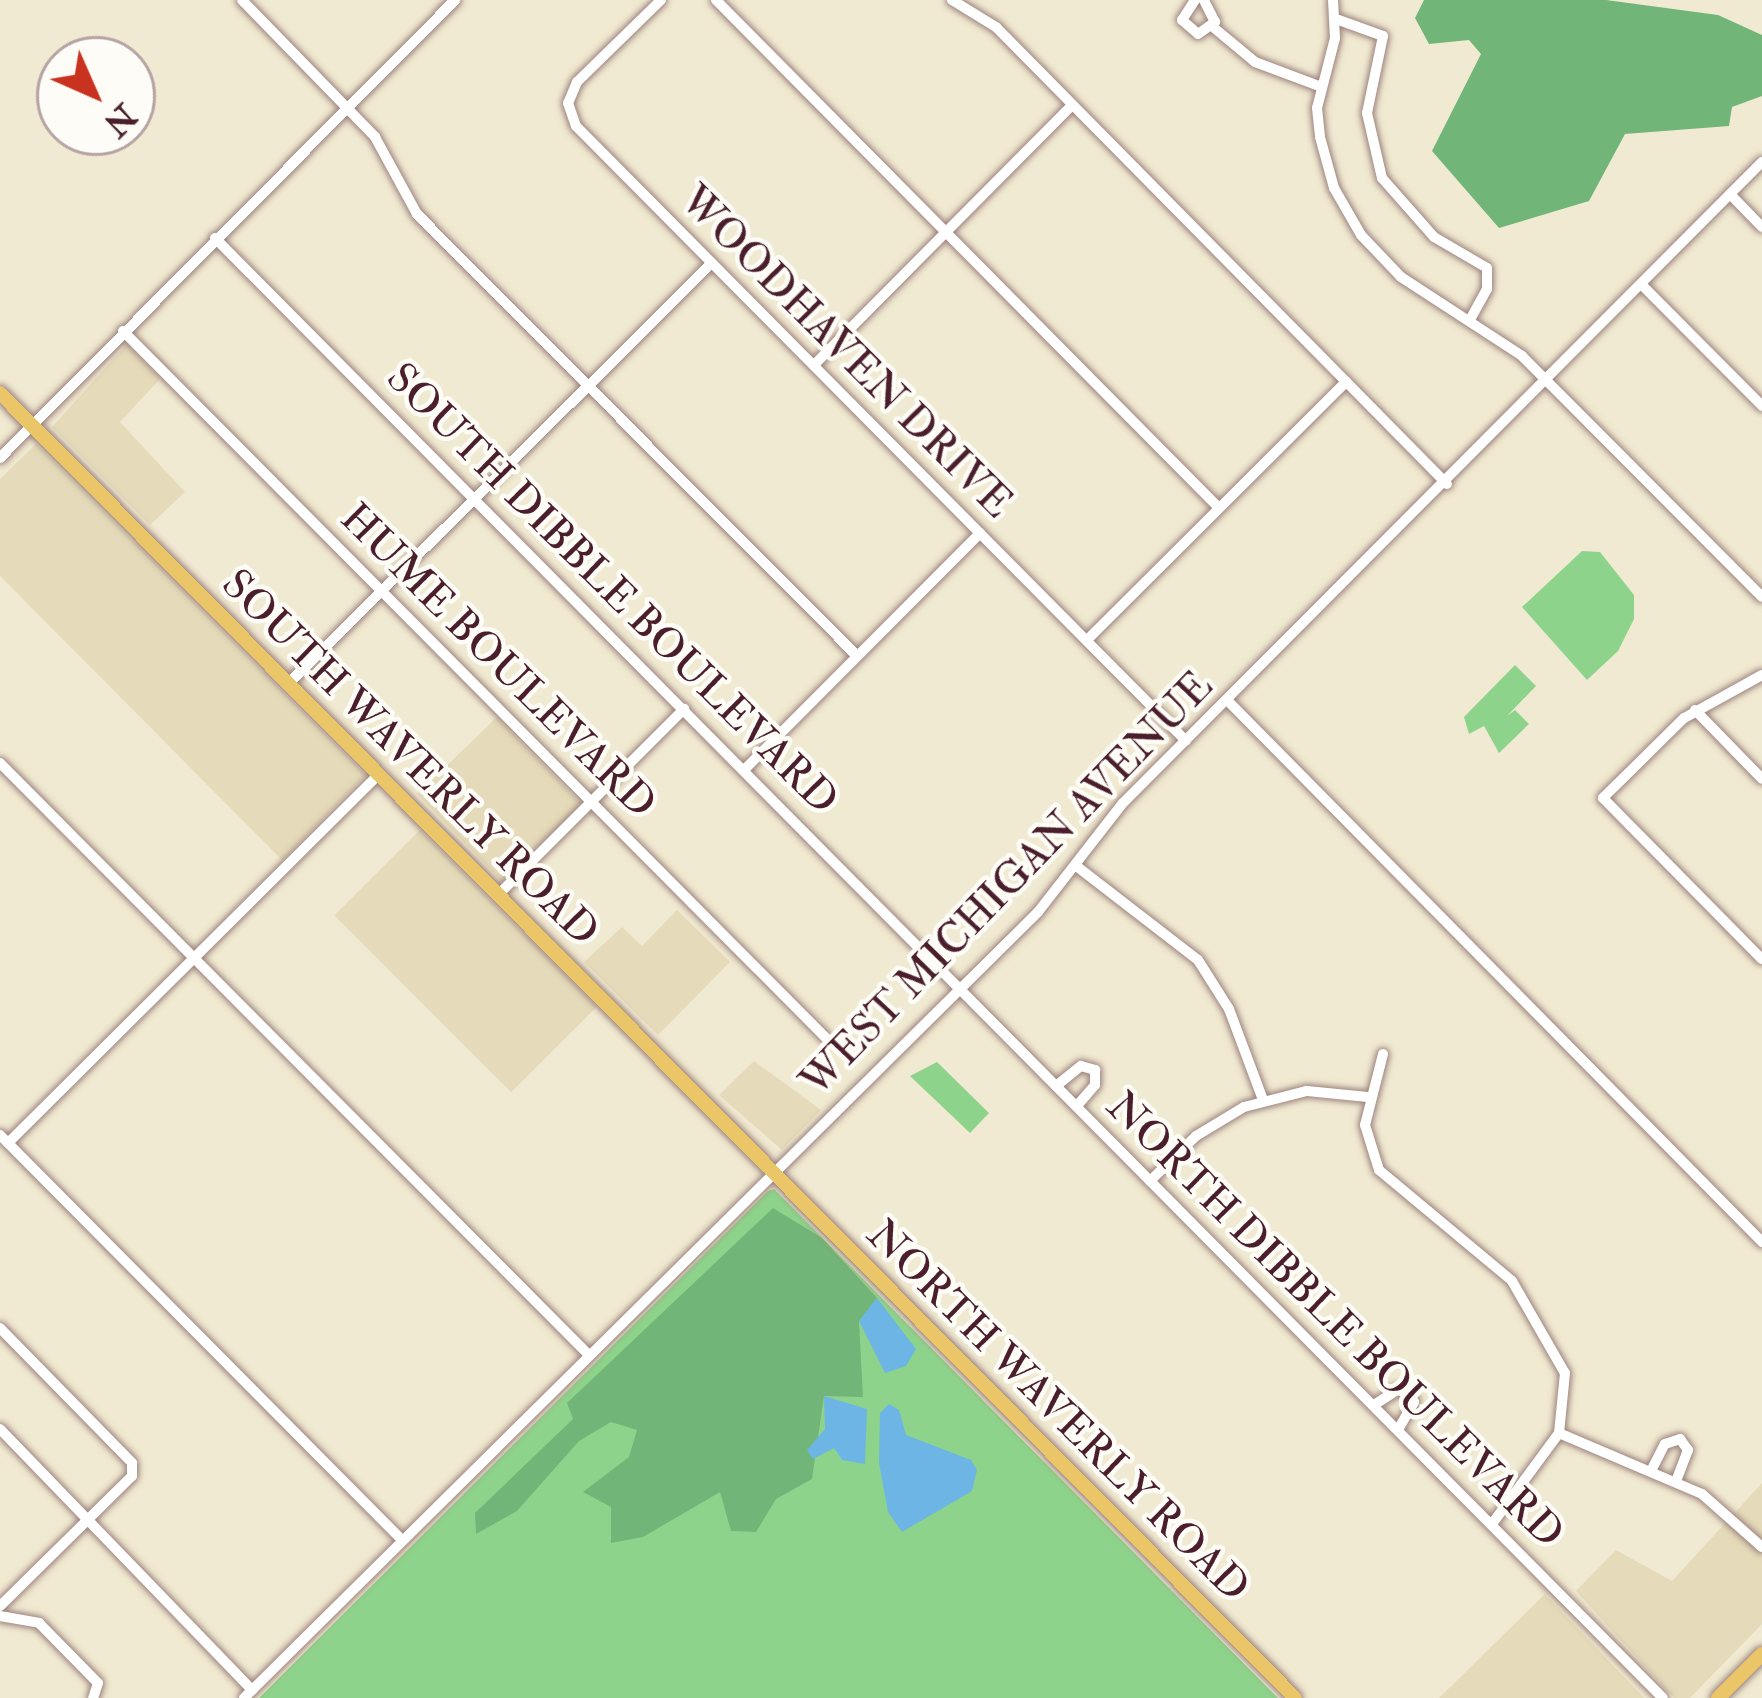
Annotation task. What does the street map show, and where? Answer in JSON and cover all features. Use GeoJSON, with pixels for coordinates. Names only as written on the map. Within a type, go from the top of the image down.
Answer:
{"type":"FeatureCollection","features":[{"type":"Feature","properties":{"kind":"main road","name":"SOUTH WAVERLY ROAD"},"geometry":{"type":"LineString","coordinates":[[0,393],[774,1171]]}},
{"type":"Feature","properties":{"kind":"main road","name":"NORTH WAVERLY ROAD"},"geometry":{"type":"LineString","coordinates":[[774,1171],[1295,1698]]}},
{"type":"Feature","properties":{"kind":"main road"},"geometry":{"type":"LineString","coordinates":[[1718,1698],[1762,1654]]}},
{"type":"Feature","properties":{"kind":"street"},"geometry":{"type":"LineString","coordinates":[[242,0],[348,106],[417,214],[857,656]]}},
{"type":"Feature","properties":{"kind":"street"},"geometry":{"type":"LineString","coordinates":[[0,458],[455,0]]}},
{"type":"Feature","properties":{"kind":"street","name":"WOODHAVEN DRIVE"},"geometry":{"type":"LineString","coordinates":[[661,0],[577,82],[570,114],[1186,741]]}},
{"type":"Feature","properties":{"kind":"street"},"geometry":{"type":"LineString","coordinates":[[716,0],[1219,508]]}},
{"type":"Feature","properties":{"kind":"street"},"geometry":{"type":"LineString","coordinates":[[1199,0],[1215,11],[1213,27],[1198,34],[1184,25],[1184,8],[1199,0]]}},
{"type":"Feature","properties":{"kind":"street"},"geometry":{"type":"LineString","coordinates":[[1334,0],[1336,19],[1319,86],[1325,164],[1360,235],[1401,277],[1471,318],[1548,380],[1762,597]]}},
{"type":"Feature","properties":{"kind":"street"},"geometry":{"type":"LineString","coordinates":[[960,1],[1072,105],[1448,484]]}},
{"type":"Feature","properties":{"kind":"street"},"geometry":{"type":"LineString","coordinates":[[1336,19],[1383,36],[1367,112],[1382,178],[1425,229],[1487,268],[1489,284],[1471,318]]}},
{"type":"Feature","properties":{"kind":"street"},"geometry":{"type":"LineString","coordinates":[[1213,27],[1256,62],[1319,86]]}},
{"type":"Feature","properties":{"kind":"street"},"geometry":{"type":"LineString","coordinates":[[814,365],[1072,105]]}},
{"type":"Feature","properties":{"kind":"street","name":"WEST MICHIGAN AVENUE"},"geometry":{"type":"LineString","coordinates":[[249,1694],[962,987],[1075,866],[1110,817],[1448,484],[1762,162]]}},
{"type":"Feature","properties":{"kind":"street"},"geometry":{"type":"LineString","coordinates":[[1730,194],[1762,227]]}},
{"type":"Feature","properties":{"kind":"street","name":"SOUTH DIBBLE BOULEVARD"},"geometry":{"type":"LineString","coordinates":[[215,238],[962,987]]}},
{"type":"Feature","properties":{"kind":"street"},"geometry":{"type":"LineString","coordinates":[[289,683],[712,263]]}},
{"type":"Feature","properties":{"kind":"street"},"geometry":{"type":"LineString","coordinates":[[1641,284],[1762,406]]}},
{"type":"Feature","properties":{"kind":"street","name":"HUME BOULEVARD"},"geometry":{"type":"LineString","coordinates":[[123,331],[826,1038]]}},
{"type":"Feature","properties":{"kind":"street"},"geometry":{"type":"LineString","coordinates":[[1087,640],[1346,382]]}},
{"type":"Feature","properties":{"kind":"street"},"geometry":{"type":"LineString","coordinates":[[745,769],[980,533]]}},
{"type":"Feature","properties":{"kind":"street"},"geometry":{"type":"LineString","coordinates":[[1762,675],[1695,710],[1603,798],[1762,959]]}},
{"type":"Feature","properties":{"kind":"street"},"geometry":{"type":"LineString","coordinates":[[1227,700],[1762,1241]]}},
{"type":"Feature","properties":{"kind":"street"},"geometry":{"type":"LineString","coordinates":[[499,894],[684,710]]}},
{"type":"Feature","properties":{"kind":"street"},"geometry":{"type":"LineString","coordinates":[[1695,710],[1762,779]]}},
{"type":"Feature","properties":{"kind":"street"},"geometry":{"type":"LineString","coordinates":[[0,763],[588,1354]]}},
{"type":"Feature","properties":{"kind":"street"},"geometry":{"type":"LineString","coordinates":[[378,775],[4,1139],[402,1540]]}},
{"type":"Feature","properties":{"kind":"street"},"geometry":{"type":"LineString","coordinates":[[1075,866],[1198,960],[1229,1009],[1263,1100]]}},
{"type":"Feature","properties":{"kind":"street","name":"NORTH DIBBLE BOULEVARD"},"geometry":{"type":"LineString","coordinates":[[962,987],[1663,1698]]}},
{"type":"Feature","properties":{"kind":"street"},"geometry":{"type":"LineString","coordinates":[[1383,1054],[1368,1097],[1368,1143],[1379,1170],[1504,1273],[1552,1344],[1567,1387],[1559,1433],[1492,1524]]}},
{"type":"Feature","properties":{"kind":"street"},"geometry":{"type":"LineString","coordinates":[[1056,1086],[1081,1066],[1096,1070],[1095,1085],[1077,1106]]}},
{"type":"Feature","properties":{"kind":"street"},"geometry":{"type":"LineString","coordinates":[[1150,1180],[1215,1121],[1263,1100],[1331,1090],[1368,1097]]}},
{"type":"Feature","properties":{"kind":"street"},"geometry":{"type":"LineString","coordinates":[[0,1328],[132,1463],[132,1476],[0,1606]]}},
{"type":"Feature","properties":{"kind":"street"},"geometry":{"type":"LineString","coordinates":[[1374,1405],[1397,1390],[1408,1393],[1414,1402],[1398,1430]]}},
{"type":"Feature","properties":{"kind":"street"},"geometry":{"type":"LineString","coordinates":[[0,1429],[249,1694]]}},
{"type":"Feature","properties":{"kind":"street"},"geometry":{"type":"LineString","coordinates":[[1559,1433],[1715,1502],[1762,1547]]}},
{"type":"Feature","properties":{"kind":"street"},"geometry":{"type":"LineString","coordinates":[[1652,1471],[1665,1444],[1680,1439],[1688,1450],[1676,1481]]}},
{"type":"Feature","properties":{"kind":"street"},"geometry":{"type":"LineString","coordinates":[[0,1616],[39,1623],[98,1683],[93,1698]]}},
{"type":"Feature","properties":{"kind":"shaded area"},"geometry":{"type":"Polygon","coordinates":[[[127,344],[160,379],[120,422],[185,492],[150,525],[52,427],[127,344]]]}},
{"type":"Feature","properties":{"kind":"shaded area"},"geometry":{"type":"Polygon","coordinates":[[[36,444],[366,775],[282,860],[0,576],[0,479],[36,444]]]}},
{"type":"Feature","properties":{"kind":"shaded area"},"geometry":{"type":"Polygon","coordinates":[[[497,717],[582,805],[502,882],[417,794],[497,717]]]}},
{"type":"Feature","properties":{"kind":"shaded area"},"geometry":{"type":"Polygon","coordinates":[[[420,830],[597,1007],[511,1092],[334,916],[420,830]]]}},
{"type":"Feature","properties":{"kind":"shaded area"},"geometry":{"type":"Polygon","coordinates":[[[677,910],[730,962],[658,1035],[584,962],[622,927],[642,946],[677,910]]]}},
{"type":"Feature","properties":{"kind":"shaded area"},"geometry":{"type":"Polygon","coordinates":[[[754,1061],[821,1110],[782,1150],[719,1095],[754,1061]]]}},
{"type":"Feature","properties":{"kind":"shaded area"},"geometry":{"type":"Polygon","coordinates":[[[1762,1483],[1762,1624],[1690,1698],[1674,1698],[1576,1591],[1616,1550],[1672,1581],[1762,1483]]]}},
{"type":"Feature","properties":{"kind":"shaded area"},"geometry":{"type":"Polygon","coordinates":[[[1545,1594],[1644,1698],[1439,1698],[1545,1594]]]}},
{"type":"Feature","properties":{"kind":"green space"},"geometry":{"type":"Polygon","coordinates":[[[1424,0],[1606,0],[1718,15],[1762,35],[1762,96],[1732,107],[1729,126],[1625,134],[1589,201],[1499,228],[1432,151],[1481,54],[1469,40],[1429,44],[1415,18],[1424,0]]]}},
{"type":"Feature","properties":{"kind":"green space"},"geometry":{"type":"Polygon","coordinates":[[[1582,551],[1600,552],[1634,595],[1634,619],[1618,651],[1587,680],[1522,607],[1582,551]]]}},
{"type":"Feature","properties":{"kind":"green space"},"geometry":{"type":"Polygon","coordinates":[[[1515,665],[1536,686],[1507,716],[1515,710],[1529,724],[1499,753],[1484,726],[1469,734],[1464,717],[1515,665]]]}},
{"type":"Feature","properties":{"kind":"green space"},"geometry":{"type":"Polygon","coordinates":[[[937,1062],[989,1113],[970,1133],[910,1076],[937,1062]]]}},
{"type":"Feature","properties":{"kind":"green space"},"geometry":{"type":"Polygon","coordinates":[[[774,1189],[1278,1698],[259,1698],[768,1191],[774,1189]]]}},
{"type":"Feature","properties":{"kind":"green space"},"geometry":{"type":"Polygon","coordinates":[[[773,1208],[822,1238],[877,1298],[859,1321],[863,1397],[824,1396],[812,1479],[776,1499],[756,1532],[731,1531],[720,1492],[643,1537],[611,1543],[611,1507],[583,1492],[629,1457],[637,1430],[611,1422],[579,1441],[517,1511],[476,1534],[475,1513],[573,1419],[567,1403],[773,1208]]]}},
{"type":"Feature","properties":{"kind":"water"},"geometry":{"type":"Polygon","coordinates":[[[877,1298],[916,1349],[906,1366],[885,1373],[859,1321],[877,1298]]]}},
{"type":"Feature","properties":{"kind":"water"},"geometry":{"type":"Polygon","coordinates":[[[824,1396],[867,1409],[865,1464],[842,1460],[834,1448],[813,1459],[807,1450],[825,1429],[824,1396]]]}},
{"type":"Feature","properties":{"kind":"water"},"geometry":{"type":"Polygon","coordinates":[[[889,1404],[899,1410],[906,1435],[971,1460],[977,1470],[972,1491],[902,1532],[888,1512],[879,1463],[880,1413],[889,1404]]]}}]}
